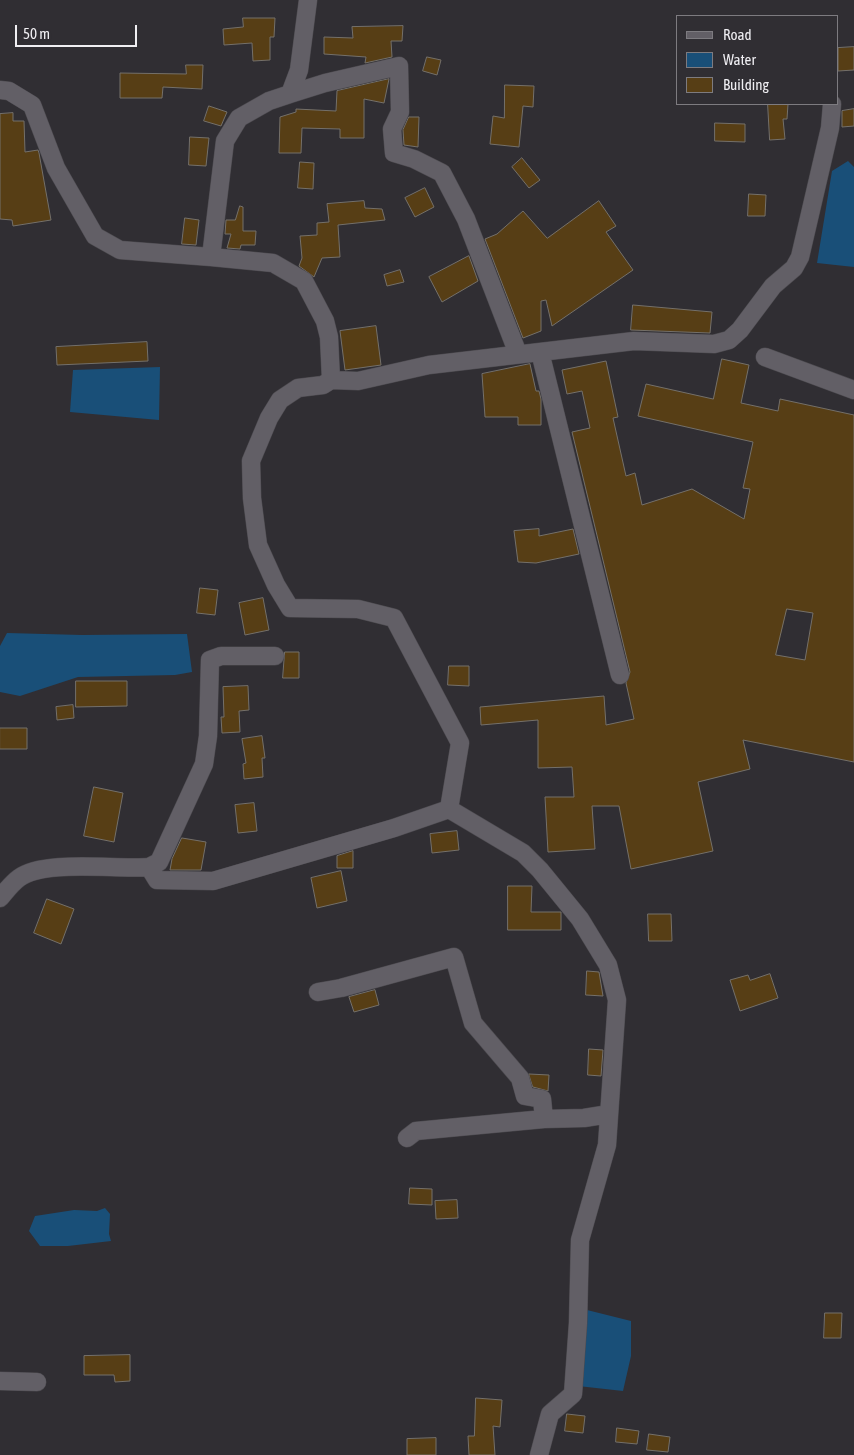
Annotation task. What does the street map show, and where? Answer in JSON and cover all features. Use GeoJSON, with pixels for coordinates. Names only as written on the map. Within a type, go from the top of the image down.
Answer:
{"type":"FeatureCollection","features":[{"type":"Feature","properties":{"kind":"street"},"geometry":{"type":"LineString","coordinates":[[290,94],[299,70],[308,0]]}},
{"type":"Feature","properties":{"kind":"street"},"geometry":{"type":"LineString","coordinates":[[211,257],[225,141],[239,118],[269,101],[290,94],[325,83],[400,66],[400,112],[392,129],[394,153],[442,173],[466,218],[518,354]]}},
{"type":"Feature","properties":{"kind":"street"},"geometry":{"type":"LineString","coordinates":[[0,90],[9,91],[32,105],[56,168],[95,236],[120,250],[273,263],[304,281],[325,321],[329,337],[331,380]]}},
{"type":"Feature","properties":{"kind":"street"},"geometry":{"type":"LineString","coordinates":[[449,809],[460,743],[394,618],[358,609],[290,608],[276,585],[258,545],[252,498],[251,461],[280,400],[298,388],[323,384],[331,380],[358,381],[429,365],[634,341],[714,344],[729,340],[740,330],[773,286],[794,268],[800,257],[830,128],[832,105]]}},
{"type":"Feature","properties":{"kind":"street"},"geometry":{"type":"LineString","coordinates":[[540,352],[620,675]]}},
{"type":"Feature","properties":{"kind":"street"},"geometry":{"type":"LineString","coordinates":[[765,358],[854,390]]}},
{"type":"Feature","properties":{"kind":"street"},"geometry":{"type":"LineString","coordinates":[[0,898],[19,877],[38,870],[94,867],[132,869],[150,867],[159,862],[204,764],[208,736],[210,660],[221,656],[275,656]]}},
{"type":"Feature","properties":{"kind":"street"},"geometry":{"type":"LineString","coordinates":[[150,867],[157,880],[213,881],[394,828],[449,809],[523,853],[540,870],[580,919],[608,965],[617,1000],[607,1145],[580,1240],[578,1323],[573,1394],[550,1414],[540,1455]]}},
{"type":"Feature","properties":{"kind":"street"},"geometry":{"type":"LineString","coordinates":[[318,992],[341,988],[454,957],[473,1023],[500,1057],[520,1078],[525,1096],[542,1099],[544,1119]]}},
{"type":"Feature","properties":{"kind":"street"},"geometry":{"type":"LineString","coordinates":[[407,1138],[416,1131],[544,1119],[584,1118],[609,1114]]}},
{"type":"Feature","properties":{"kind":"street"},"geometry":{"type":"LineString","coordinates":[[0,1380],[37,1382]]}},
{"type":"Feature","properties":{"kind":"water"},"geometry":{"type":"Polygon","coordinates":[[[848,161],[854,167],[854,267],[817,263],[832,171],[848,161]]]}},
{"type":"Feature","properties":{"kind":"water"},"geometry":{"type":"Polygon","coordinates":[[[160,367],[159,420],[70,412],[73,370],[160,367]]]}},
{"type":"Feature","properties":{"kind":"water"},"geometry":{"type":"Polygon","coordinates":[[[7,633],[82,635],[187,634],[192,672],[175,675],[78,677],[20,696],[0,692],[0,646],[7,633]]]}},
{"type":"Feature","properties":{"kind":"water"},"geometry":{"type":"Polygon","coordinates":[[[105,1208],[110,1214],[109,1234],[111,1241],[68,1246],[40,1246],[29,1231],[35,1216],[74,1210],[97,1211],[105,1208]]]}},
{"type":"Feature","properties":{"kind":"water"},"geometry":{"type":"Polygon","coordinates":[[[587,1310],[631,1321],[631,1356],[623,1391],[578,1386],[587,1310]]]}},
{"type":"Feature","properties":{"kind":"building"},"geometry":{"type":"Polygon","coordinates":[[[243,18],[275,18],[274,37],[270,37],[270,60],[253,61],[252,43],[224,45],[223,29],[243,27],[243,18]]]}},
{"type":"Feature","properties":{"kind":"building"},"geometry":{"type":"Polygon","coordinates":[[[403,26],[402,41],[391,41],[392,57],[365,63],[366,57],[324,54],[324,37],[353,38],[352,27],[403,26]]]}},
{"type":"Feature","properties":{"kind":"building"},"geometry":{"type":"Polygon","coordinates":[[[854,47],[854,70],[839,71],[839,48],[854,47]]]}},
{"type":"Feature","properties":{"kind":"building"},"geometry":{"type":"Polygon","coordinates":[[[427,57],[441,60],[437,75],[423,71],[427,57]]]}},
{"type":"Feature","properties":{"kind":"building"},"geometry":{"type":"Polygon","coordinates":[[[186,65],[203,65],[202,89],[163,87],[162,98],[120,98],[120,73],[186,74],[186,65]]]}},
{"type":"Feature","properties":{"kind":"building"},"geometry":{"type":"Polygon","coordinates":[[[389,79],[384,103],[364,99],[364,138],[340,138],[340,129],[302,128],[301,153],[279,153],[280,117],[296,112],[296,109],[336,111],[337,91],[389,79]]]}},
{"type":"Feature","properties":{"kind":"building"},"geometry":{"type":"Polygon","coordinates":[[[505,85],[534,86],[533,107],[523,106],[519,147],[490,144],[493,116],[504,118],[505,85]]]}},
{"type":"Feature","properties":{"kind":"building"},"geometry":{"type":"Polygon","coordinates":[[[768,105],[788,105],[787,119],[783,119],[785,139],[770,140],[768,105]]]}},
{"type":"Feature","properties":{"kind":"building"},"geometry":{"type":"Polygon","coordinates":[[[209,106],[227,112],[221,126],[204,121],[209,106]]]}},
{"type":"Feature","properties":{"kind":"building"},"geometry":{"type":"Polygon","coordinates":[[[854,109],[854,126],[842,127],[842,111],[854,109]]]}},
{"type":"Feature","properties":{"kind":"building"},"geometry":{"type":"Polygon","coordinates":[[[13,113],[13,121],[24,121],[25,152],[38,150],[51,220],[13,226],[12,220],[0,219],[0,114],[13,113]]]}},
{"type":"Feature","properties":{"kind":"building"},"geometry":{"type":"Polygon","coordinates":[[[409,117],[419,117],[418,147],[404,145],[403,130],[409,117]]]}},
{"type":"Feature","properties":{"kind":"building"},"geometry":{"type":"Polygon","coordinates":[[[715,123],[745,124],[745,142],[715,141],[715,123]]]}},
{"type":"Feature","properties":{"kind":"building"},"geometry":{"type":"Polygon","coordinates":[[[190,137],[209,138],[206,166],[189,165],[190,137]]]}},
{"type":"Feature","properties":{"kind":"building"},"geometry":{"type":"Polygon","coordinates":[[[522,158],[540,180],[529,188],[512,167],[522,158]]]}},
{"type":"Feature","properties":{"kind":"building"},"geometry":{"type":"Polygon","coordinates":[[[300,162],[314,163],[313,189],[298,188],[300,162]]]}},
{"type":"Feature","properties":{"kind":"building"},"geometry":{"type":"Polygon","coordinates":[[[425,188],[434,207],[415,217],[405,198],[425,188]]]}},
{"type":"Feature","properties":{"kind":"building"},"geometry":{"type":"Polygon","coordinates":[[[749,194],[766,195],[765,216],[748,216],[749,194]]]}},
{"type":"Feature","properties":{"kind":"building"},"geometry":{"type":"Polygon","coordinates":[[[364,201],[365,208],[382,209],[385,220],[338,225],[340,257],[322,258],[314,277],[299,266],[302,258],[300,236],[317,235],[317,223],[329,222],[327,204],[364,201]]]}},
{"type":"Feature","properties":{"kind":"building"},"geometry":{"type":"Polygon","coordinates":[[[599,201],[616,226],[606,232],[633,270],[552,326],[546,300],[541,301],[541,331],[523,338],[485,239],[497,234],[523,211],[547,238],[599,201]]]}},
{"type":"Feature","properties":{"kind":"building"},"geometry":{"type":"Polygon","coordinates":[[[240,206],[243,207],[243,231],[256,231],[255,245],[241,245],[240,249],[227,248],[231,234],[225,234],[226,220],[235,220],[240,206]]]}},
{"type":"Feature","properties":{"kind":"building"},"geometry":{"type":"Polygon","coordinates":[[[185,218],[199,220],[196,245],[182,244],[185,218]]]}},
{"type":"Feature","properties":{"kind":"building"},"geometry":{"type":"Polygon","coordinates":[[[469,256],[478,281],[442,302],[429,277],[469,256]]]}},
{"type":"Feature","properties":{"kind":"building"},"geometry":{"type":"Polygon","coordinates":[[[400,270],[404,282],[387,286],[384,275],[400,270]]]}},
{"type":"Feature","properties":{"kind":"building"},"geometry":{"type":"Polygon","coordinates":[[[633,305],[712,312],[710,333],[631,330],[633,305]]]}},
{"type":"Feature","properties":{"kind":"building"},"geometry":{"type":"Polygon","coordinates":[[[376,326],[381,365],[345,370],[340,331],[376,326]]]}},
{"type":"Feature","properties":{"kind":"building"},"geometry":{"type":"Polygon","coordinates":[[[147,342],[148,361],[57,365],[56,347],[147,342]]]}},
{"type":"Feature","properties":{"kind":"building"},"geometry":{"type":"Polygon","coordinates":[[[722,359],[749,365],[741,403],[778,411],[780,399],[854,415],[854,762],[743,740],[750,769],[698,782],[713,851],[631,869],[619,806],[592,806],[595,849],[548,852],[545,797],[574,797],[572,767],[538,768],[538,720],[481,725],[480,707],[604,696],[606,725],[634,719],[626,683],[630,672],[572,432],[590,428],[582,391],[567,394],[562,370],[606,361],[618,417],[613,418],[626,476],[635,473],[642,505],[692,489],[744,519],[750,489],[743,488],[753,442],[638,416],[646,384],[713,399],[722,359]],[[787,609],[776,655],[805,660],[813,613],[787,609]]]}},
{"type":"Feature","properties":{"kind":"building"},"geometry":{"type":"Polygon","coordinates":[[[530,364],[536,391],[539,391],[541,399],[541,425],[518,425],[518,417],[485,417],[482,374],[530,364]]]}},
{"type":"Feature","properties":{"kind":"building"},"geometry":{"type":"Polygon","coordinates":[[[539,529],[539,536],[573,529],[579,554],[536,563],[518,562],[514,531],[539,529]]]}},
{"type":"Feature","properties":{"kind":"building"},"geometry":{"type":"Polygon","coordinates":[[[200,588],[218,590],[215,615],[197,613],[200,588]]]}},
{"type":"Feature","properties":{"kind":"building"},"geometry":{"type":"Polygon","coordinates":[[[263,598],[269,630],[245,635],[239,603],[263,598]]]}},
{"type":"Feature","properties":{"kind":"building"},"geometry":{"type":"Polygon","coordinates":[[[285,652],[299,652],[299,678],[283,678],[285,652]]]}},
{"type":"Feature","properties":{"kind":"building"},"geometry":{"type":"Polygon","coordinates":[[[449,666],[469,666],[469,686],[448,685],[449,666]]]}},
{"type":"Feature","properties":{"kind":"building"},"geometry":{"type":"Polygon","coordinates":[[[76,681],[127,681],[127,706],[76,707],[76,681]]]}},
{"type":"Feature","properties":{"kind":"building"},"geometry":{"type":"Polygon","coordinates":[[[248,686],[249,710],[239,711],[240,732],[222,733],[221,717],[224,717],[223,687],[248,686]]]}},
{"type":"Feature","properties":{"kind":"building"},"geometry":{"type":"Polygon","coordinates":[[[73,705],[74,718],[57,720],[56,707],[73,705]]]}},
{"type":"Feature","properties":{"kind":"building"},"geometry":{"type":"Polygon","coordinates":[[[0,728],[27,728],[27,749],[0,749],[0,728]]]}},
{"type":"Feature","properties":{"kind":"building"},"geometry":{"type":"Polygon","coordinates":[[[262,736],[265,758],[262,758],[263,777],[244,779],[243,764],[246,763],[242,739],[262,736]]]}},
{"type":"Feature","properties":{"kind":"building"},"geometry":{"type":"Polygon","coordinates":[[[94,787],[123,793],[114,842],[84,836],[94,787]]]}},
{"type":"Feature","properties":{"kind":"building"},"geometry":{"type":"Polygon","coordinates":[[[254,803],[257,831],[238,833],[235,805],[254,803]]]}},
{"type":"Feature","properties":{"kind":"building"},"geometry":{"type":"Polygon","coordinates":[[[457,831],[459,850],[432,853],[430,834],[457,831]]]}},
{"type":"Feature","properties":{"kind":"building"},"geometry":{"type":"Polygon","coordinates":[[[182,838],[206,842],[201,870],[170,870],[172,859],[182,838]]]}},
{"type":"Feature","properties":{"kind":"building"},"geometry":{"type":"Polygon","coordinates":[[[353,851],[353,868],[337,868],[337,856],[353,851]]]}},
{"type":"Feature","properties":{"kind":"building"},"geometry":{"type":"Polygon","coordinates":[[[341,871],[347,901],[317,908],[311,878],[341,871]]]}},
{"type":"Feature","properties":{"kind":"building"},"geometry":{"type":"Polygon","coordinates":[[[508,886],[532,886],[531,912],[561,912],[561,930],[508,930],[508,886]]]}},
{"type":"Feature","properties":{"kind":"building"},"geometry":{"type":"Polygon","coordinates":[[[47,899],[74,909],[61,944],[34,933],[47,899]]]}},
{"type":"Feature","properties":{"kind":"building"},"geometry":{"type":"Polygon","coordinates":[[[648,914],[671,914],[672,941],[649,941],[648,914]]]}},
{"type":"Feature","properties":{"kind":"building"},"geometry":{"type":"Polygon","coordinates":[[[587,971],[599,972],[603,996],[586,995],[587,971]]]}},
{"type":"Feature","properties":{"kind":"building"},"geometry":{"type":"Polygon","coordinates":[[[770,974],[778,998],[740,1011],[730,980],[748,975],[750,980],[770,974]]]}},
{"type":"Feature","properties":{"kind":"building"},"geometry":{"type":"Polygon","coordinates":[[[375,990],[379,1005],[354,1012],[349,997],[375,990]]]}},
{"type":"Feature","properties":{"kind":"building"},"geometry":{"type":"Polygon","coordinates":[[[589,1049],[603,1050],[601,1076],[588,1075],[589,1049]]]}},
{"type":"Feature","properties":{"kind":"building"},"geometry":{"type":"Polygon","coordinates":[[[529,1074],[549,1075],[548,1091],[533,1087],[529,1074]]]}},
{"type":"Feature","properties":{"kind":"building"},"geometry":{"type":"Polygon","coordinates":[[[410,1188],[432,1189],[432,1205],[409,1204],[410,1188]]]}},
{"type":"Feature","properties":{"kind":"building"},"geometry":{"type":"Polygon","coordinates":[[[457,1200],[458,1218],[436,1219],[435,1201],[457,1200]]]}},
{"type":"Feature","properties":{"kind":"building"},"geometry":{"type":"Polygon","coordinates":[[[825,1313],[842,1313],[841,1338],[824,1338],[825,1313]]]}},
{"type":"Feature","properties":{"kind":"building"},"geometry":{"type":"Polygon","coordinates":[[[130,1355],[130,1381],[115,1382],[114,1375],[84,1375],[84,1356],[130,1355]]]}},
{"type":"Feature","properties":{"kind":"building"},"geometry":{"type":"Polygon","coordinates":[[[476,1398],[502,1400],[500,1427],[493,1426],[495,1455],[469,1455],[468,1436],[474,1436],[476,1398]]]}},
{"type":"Feature","properties":{"kind":"building"},"geometry":{"type":"Polygon","coordinates":[[[567,1414],[585,1416],[583,1433],[565,1431],[567,1414]]]}},
{"type":"Feature","properties":{"kind":"building"},"geometry":{"type":"Polygon","coordinates":[[[617,1428],[639,1431],[637,1444],[616,1442],[617,1428]]]}},
{"type":"Feature","properties":{"kind":"building"},"geometry":{"type":"Polygon","coordinates":[[[649,1434],[670,1437],[668,1452],[647,1450],[649,1434]]]}},
{"type":"Feature","properties":{"kind":"building"},"geometry":{"type":"Polygon","coordinates":[[[436,1438],[436,1455],[407,1455],[407,1439],[436,1438]]]}}]}
